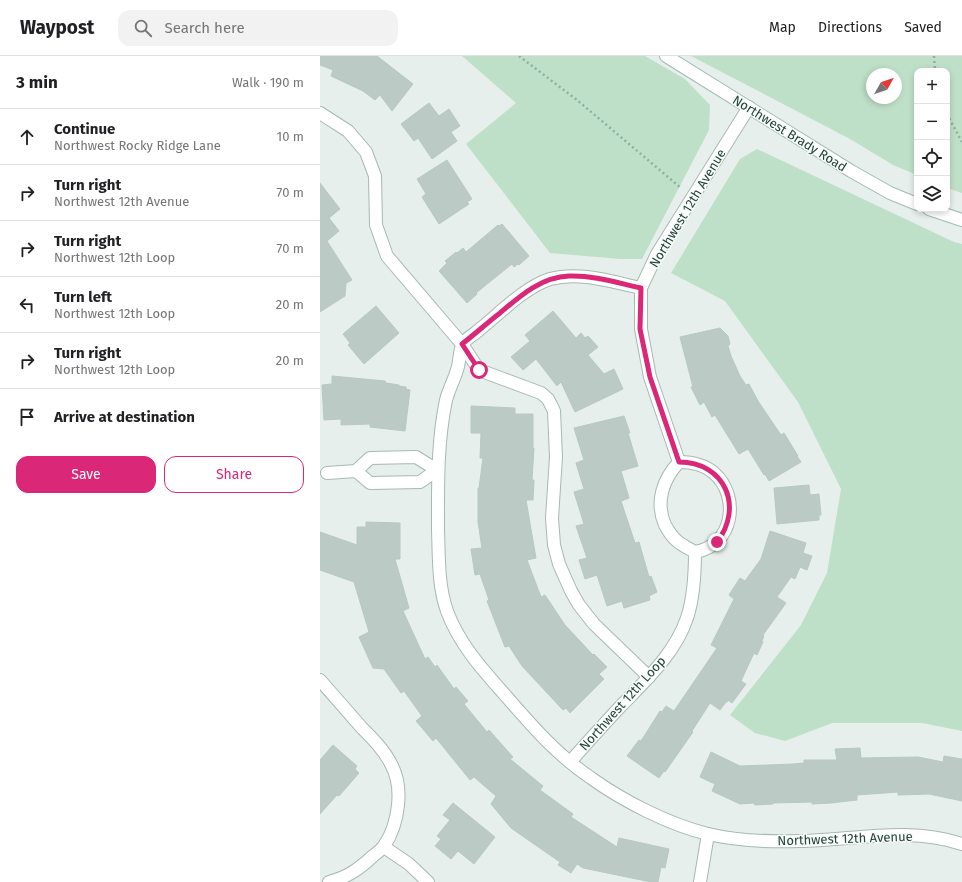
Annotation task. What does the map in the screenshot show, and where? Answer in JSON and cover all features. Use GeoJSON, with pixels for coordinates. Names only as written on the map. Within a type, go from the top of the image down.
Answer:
{"type":"FeatureCollection","features":[{"type":"Feature","properties":{"kind":"street","name":"Northwest Brady Road"},"geometry":{"type":"LineString","coordinates":[[666,56],[851,171],[890,193],[914,203]]}},
{"type":"Feature","properties":{"kind":"street","name":"Northwest 12th Avenue"},"geometry":{"type":"LineString","coordinates":[[641,288],[657,254],[750,107]]}},
{"type":"Feature","properties":{"kind":"street"},"geometry":{"type":"LineString","coordinates":[[320,113],[348,131],[366,152],[375,176],[376,225],[387,256],[462,344],[479,370],[541,393],[548,399],[554,410],[556,457],[552,518],[554,545],[559,564],[579,605],[594,624],[649,676]]}},
{"type":"Feature","properties":{"kind":"street"},"geometry":{"type":"LineString","coordinates":[[938,212],[962,220]]}},
{"type":"Feature","properties":{"kind":"street"},"geometry":{"type":"LineString","coordinates":[[462,344],[522,295],[548,280],[568,276],[581,276],[641,288],[640,329],[650,377],[679,462]]}},
{"type":"Feature","properties":{"kind":"street","name":"Northwest 12th Avenue"},"geometry":{"type":"LineString","coordinates":[[462,344],[457,370],[450,385],[446,400],[438,470],[440,578],[446,608],[452,623],[478,663],[543,739],[589,777],[613,792],[652,813],[708,834],[762,840],[801,841],[908,834],[929,836],[962,844]]}},
{"type":"Feature","properties":{"kind":"street"},"geometry":{"type":"LineString","coordinates":[[327,473],[356,471],[370,458],[416,457],[438,470],[420,482],[370,483],[356,471]]}},
{"type":"Feature","properties":{"kind":"street"},"geometry":{"type":"LineString","coordinates":[[679,462],[695,463],[713,472],[722,483],[728,495],[729,517],[725,530],[714,545],[704,550],[695,552],[675,540],[666,526],[660,511],[662,492],[667,478],[679,462]]}},
{"type":"Feature","properties":{"kind":"street","name":"Northwest 12th Loop"},"geometry":{"type":"LineString","coordinates":[[570,762],[649,676],[677,640],[686,618],[695,581],[695,552]]}},
{"type":"Feature","properties":{"kind":"street"},"geometry":{"type":"LineString","coordinates":[[320,680],[382,750],[391,764],[397,780],[398,793],[392,830],[384,846],[356,871],[329,882]]}},
{"type":"Feature","properties":{"kind":"street"},"geometry":{"type":"LineString","coordinates":[[700,882],[708,834]]}},
{"type":"Feature","properties":{"kind":"street"},"geometry":{"type":"LineString","coordinates":[[384,846],[409,864],[428,882]]}},
{"type":"Feature","properties":{"kind":"path"},"geometry":{"type":"LineString","coordinates":[[519,56],[577,100],[692,198]]}},
{"type":"Feature","properties":{"kind":"path"},"geometry":{"type":"LineString","coordinates":[[934,56],[935,68]]}},
{"type":"Feature","properties":{"kind":"path"},"geometry":{"type":"LineString","coordinates":[[950,120],[962,142]]}},
{"type":"Feature","properties":{"kind":"green space"},"geometry":{"type":"Polygon","coordinates":[[[462,56],[645,56],[685,79],[710,105],[709,130],[642,259],[620,259],[550,253],[466,144],[516,103],[462,56]]]}},
{"type":"Feature","properties":{"kind":"green space"},"geometry":{"type":"Polygon","coordinates":[[[691,56],[962,56],[962,193],[950,189],[950,68],[914,68],[914,174],[893,165],[850,139],[691,56]]]}},
{"type":"Feature","properties":{"kind":"green space"},"geometry":{"type":"Polygon","coordinates":[[[757,149],[954,242],[962,244],[962,731],[922,723],[832,723],[785,741],[755,733],[730,715],[801,625],[827,573],[841,489],[798,402],[725,301],[671,273],[740,159],[757,149]]]}},
{"type":"Feature","properties":{"kind":"building"},"geometry":{"type":"Polygon","coordinates":[[[320,56],[377,56],[413,84],[392,111],[380,95],[375,100],[363,91],[331,76],[333,70],[320,65],[320,56]]]}},
{"type":"Feature","properties":{"kind":"building"},"geometry":{"type":"Polygon","coordinates":[[[429,103],[439,116],[449,109],[460,126],[451,132],[457,141],[432,159],[418,138],[414,141],[401,124],[429,103]]]}},
{"type":"Feature","properties":{"kind":"building"},"geometry":{"type":"Polygon","coordinates":[[[447,160],[472,199],[467,202],[469,204],[439,224],[422,197],[426,194],[417,179],[447,160]]]}},
{"type":"Feature","properties":{"kind":"building"},"geometry":{"type":"Polygon","coordinates":[[[320,183],[340,209],[329,218],[339,231],[327,241],[352,280],[346,283],[345,296],[320,312],[320,183]]]}},
{"type":"Feature","properties":{"kind":"building"},"geometry":{"type":"Polygon","coordinates":[[[502,224],[529,256],[519,265],[518,264],[514,267],[512,264],[476,293],[477,294],[467,303],[439,271],[447,263],[445,261],[456,252],[457,253],[463,248],[466,252],[498,225],[499,226],[502,224]]]}},
{"type":"Feature","properties":{"kind":"building"},"geometry":{"type":"Polygon","coordinates":[[[376,306],[399,333],[364,364],[348,345],[350,343],[343,334],[376,306]]]}},
{"type":"Feature","properties":{"kind":"building"},"geometry":{"type":"Polygon","coordinates":[[[553,311],[576,338],[581,333],[585,338],[588,336],[598,347],[588,355],[604,374],[614,369],[623,389],[575,412],[561,382],[557,386],[536,359],[523,370],[511,357],[530,341],[525,335],[553,311]]]}},
{"type":"Feature","properties":{"kind":"building"},"geometry":{"type":"Polygon","coordinates":[[[720,328],[728,336],[730,344],[728,346],[731,356],[740,376],[746,385],[749,384],[758,401],[781,435],[784,433],[801,462],[769,481],[748,449],[739,454],[715,415],[712,417],[704,402],[700,405],[691,387],[693,387],[680,337],[720,328]]]}},
{"type":"Feature","properties":{"kind":"building"},"geometry":{"type":"Polygon","coordinates":[[[332,376],[385,381],[386,383],[406,387],[406,389],[410,390],[405,431],[370,427],[370,424],[341,425],[341,419],[324,420],[322,385],[332,384],[332,376]]]}},
{"type":"Feature","properties":{"kind":"building"},"geometry":{"type":"Polygon","coordinates":[[[471,406],[515,408],[515,414],[533,414],[533,500],[526,500],[536,558],[527,560],[541,597],[545,595],[565,625],[593,655],[594,654],[607,667],[599,674],[604,679],[570,713],[566,708],[563,710],[522,666],[509,646],[505,647],[487,601],[489,600],[480,574],[475,575],[471,549],[482,548],[478,522],[478,488],[483,458],[480,458],[481,433],[471,433],[471,406]]]}},
{"type":"Feature","properties":{"kind":"building"},"geometry":{"type":"Polygon","coordinates":[[[624,416],[638,466],[621,471],[629,498],[621,501],[635,543],[639,542],[649,577],[651,576],[657,592],[649,596],[650,600],[624,608],[622,601],[607,606],[597,575],[585,579],[579,560],[587,558],[576,526],[584,524],[574,492],[584,489],[576,463],[584,460],[574,428],[624,416]]]}},
{"type":"Feature","properties":{"kind":"building"},"geometry":{"type":"Polygon","coordinates":[[[809,485],[810,495],[819,494],[821,515],[819,515],[819,520],[777,524],[774,488],[809,485]]]}},
{"type":"Feature","properties":{"kind":"building"},"geometry":{"type":"Polygon","coordinates":[[[366,522],[400,523],[400,559],[395,559],[409,608],[403,611],[425,659],[428,657],[435,667],[437,665],[454,689],[456,687],[468,701],[464,704],[487,732],[489,730],[513,757],[510,759],[543,786],[540,790],[573,814],[571,817],[617,847],[619,838],[669,849],[665,868],[661,867],[658,882],[651,882],[583,868],[577,864],[571,873],[558,865],[560,862],[511,828],[491,804],[496,796],[474,777],[470,780],[436,738],[433,741],[416,721],[422,716],[404,691],[401,693],[384,669],[373,668],[359,637],[369,632],[354,582],[320,570],[320,532],[357,545],[357,527],[366,527],[366,522]]]}},
{"type":"Feature","properties":{"kind":"building"},"geometry":{"type":"Polygon","coordinates":[[[770,531],[806,543],[803,553],[812,556],[807,570],[800,567],[795,579],[791,577],[777,597],[786,603],[763,635],[763,642],[757,655],[754,653],[741,681],[746,684],[732,703],[728,700],[720,710],[710,703],[692,731],[693,732],[665,772],[664,771],[659,778],[627,756],[639,740],[641,741],[660,711],[662,712],[666,706],[674,711],[717,648],[711,645],[734,599],[729,595],[740,578],[745,581],[761,559],[770,531]]]}},
{"type":"Feature","properties":{"kind":"building"},"geometry":{"type":"Polygon","coordinates":[[[333,745],[357,766],[355,769],[359,773],[339,796],[337,795],[320,814],[320,760],[333,745]]]}},
{"type":"Feature","properties":{"kind":"building"},"geometry":{"type":"Polygon","coordinates":[[[860,748],[861,758],[918,757],[943,762],[944,756],[962,759],[962,801],[929,794],[898,795],[898,792],[857,795],[857,800],[831,803],[812,804],[812,802],[755,805],[754,803],[740,804],[712,791],[715,784],[700,777],[711,752],[740,766],[804,763],[804,760],[837,760],[835,749],[860,748]]]}},
{"type":"Feature","properties":{"kind":"building"},"geometry":{"type":"Polygon","coordinates":[[[453,803],[495,837],[474,864],[458,851],[451,859],[435,846],[441,839],[437,836],[450,820],[443,815],[453,803]]]}},
{"type":"Feature","properties":{"kind":"route"},"geometry":{"type":"LineString","coordinates":[[479,370],[462,344],[522,295],[538,284],[559,277],[581,276],[641,288],[640,329],[650,377],[679,462],[695,463],[713,472],[722,483],[728,495],[729,517],[725,530],[717,542]]}}]}
